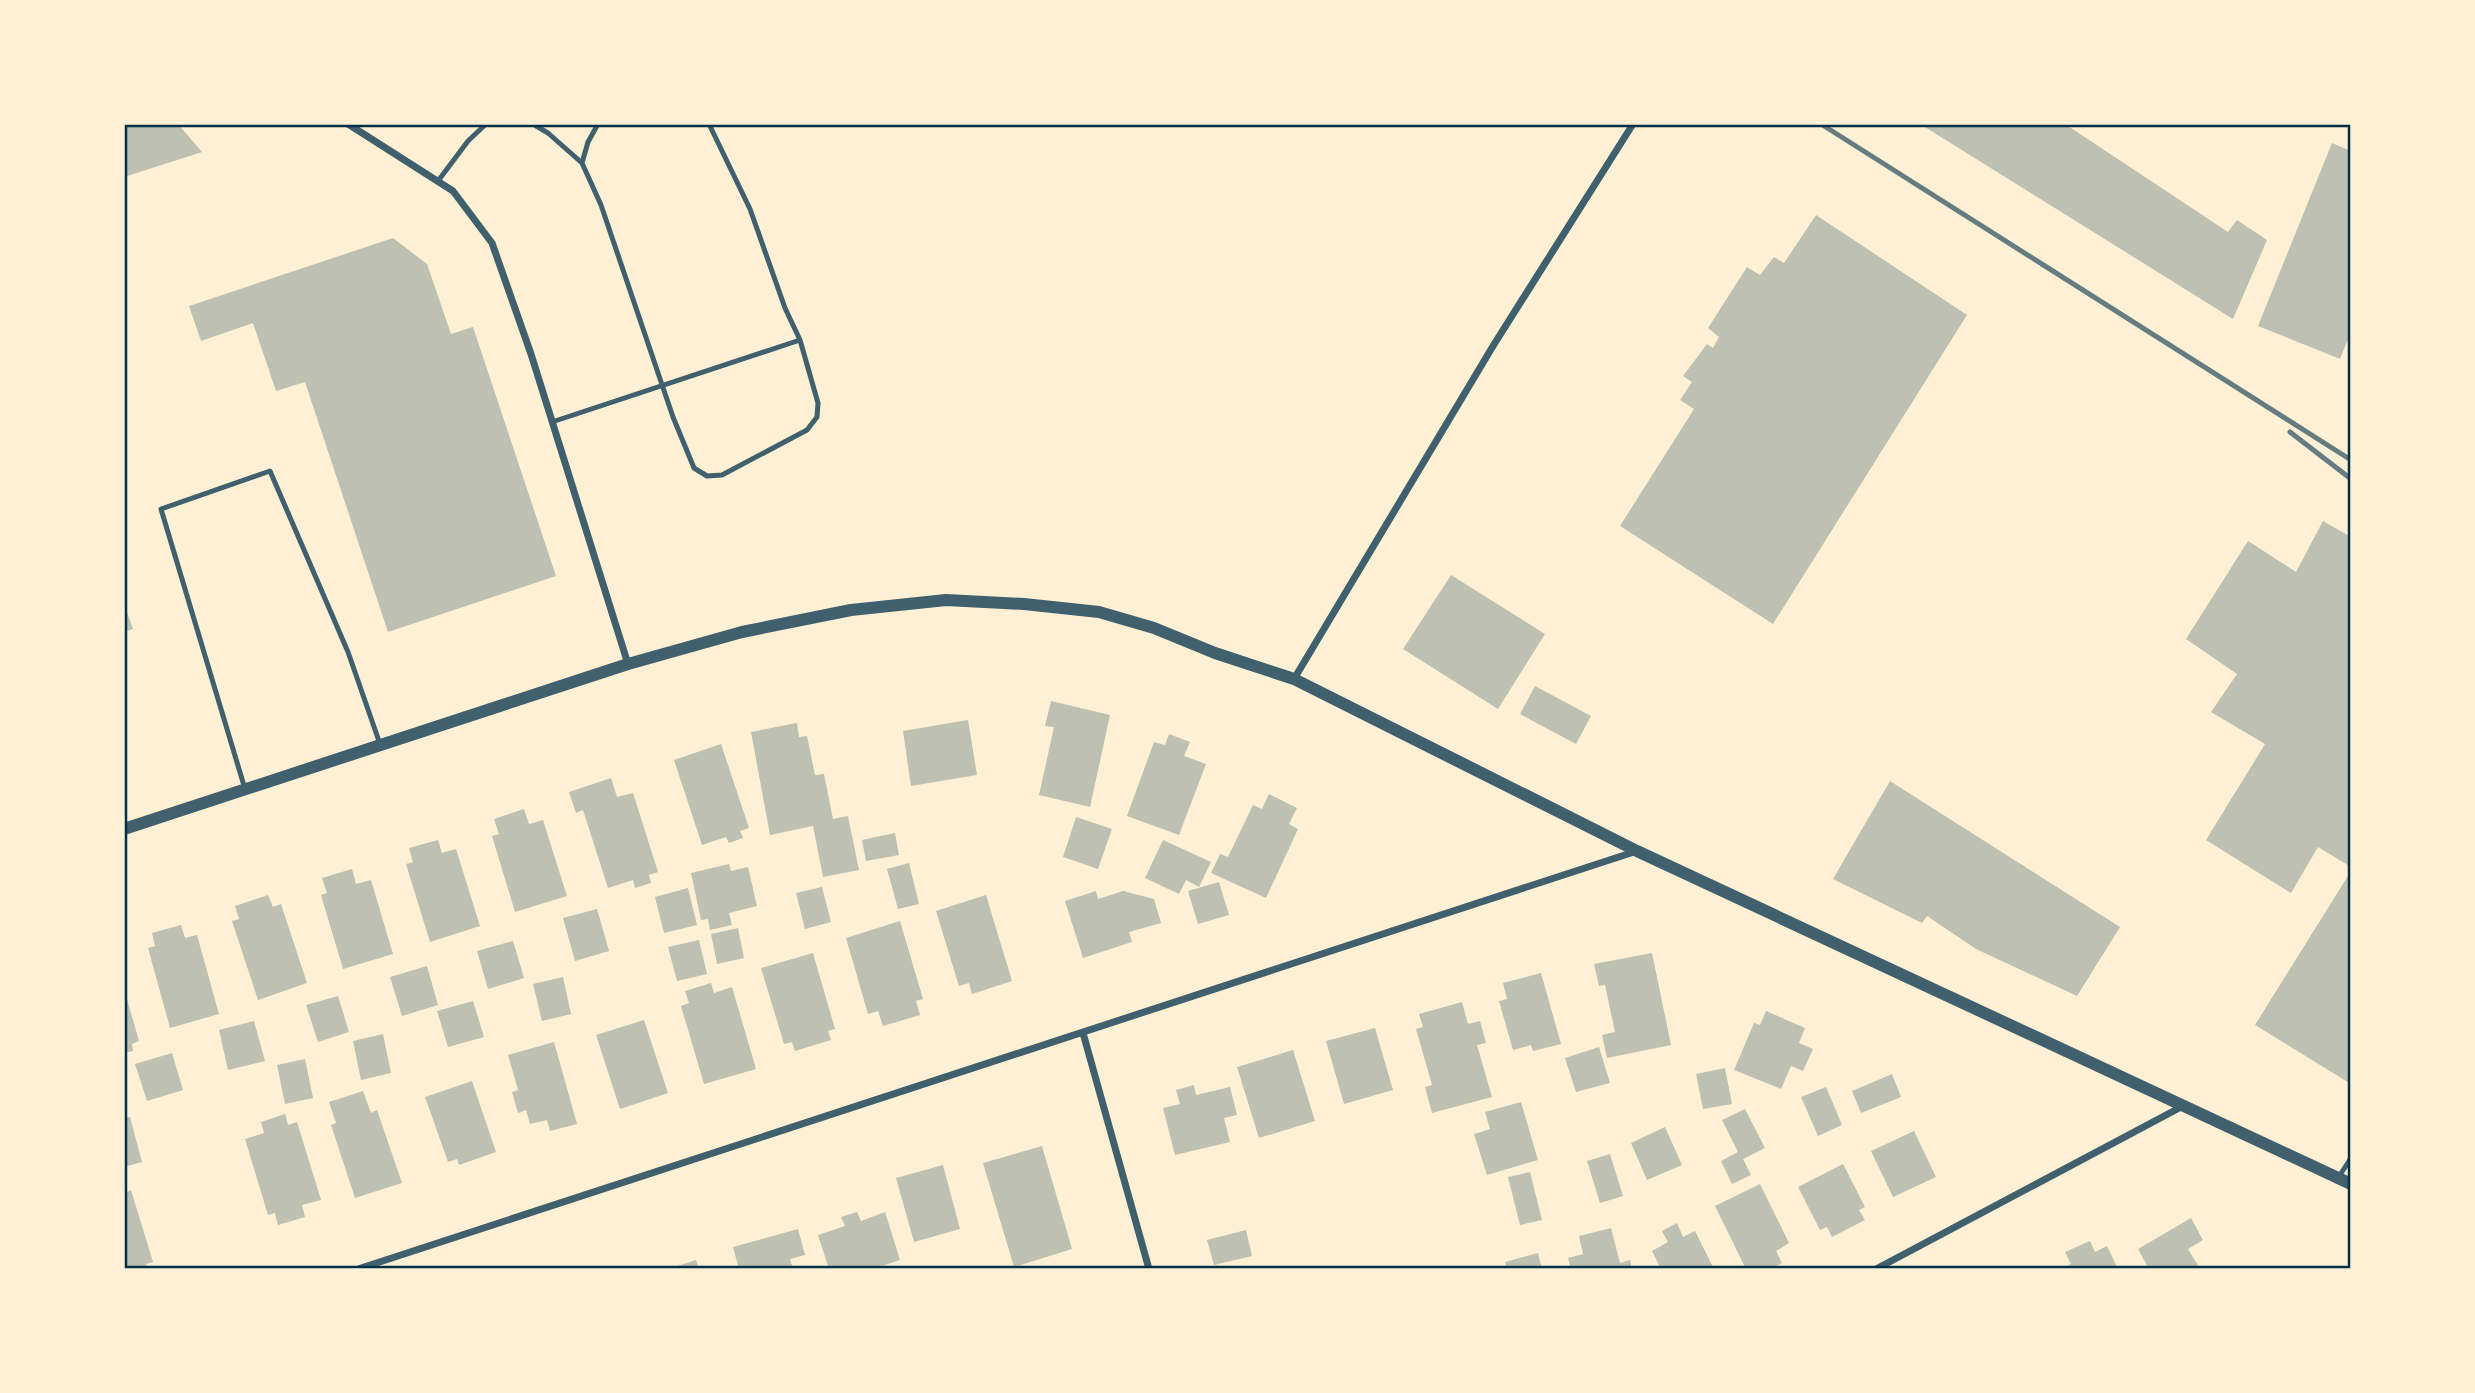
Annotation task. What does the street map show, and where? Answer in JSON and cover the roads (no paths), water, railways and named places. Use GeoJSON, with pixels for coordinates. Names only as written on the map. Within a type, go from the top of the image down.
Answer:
{"type":"FeatureCollection","features":[{"type":"Feature","properties":{"kind":"street"},"geometry":{"type":"LineString","coordinates":[[348,124],[453,191],[492,243],[628,664]]}},
{"type":"Feature","properties":{"kind":"street"},"geometry":{"type":"LineString","coordinates":[[1294,679],[1493,346],[1633,124]]}},
{"type":"Feature","properties":{"kind":"street"},"geometry":{"type":"LineString","coordinates":[[124,829],[628,664],[756,629],[850,610],[946,600],[1024,604],[1099,612],[1154,628],[1215,653],[1294,679],[1637,851],[2351,1184]]}},
{"type":"Feature","properties":{"kind":"street"},"geometry":{"type":"LineString","coordinates":[[358,1269],[1637,851]]}},
{"type":"Feature","properties":{"kind":"street"},"geometry":{"type":"LineString","coordinates":[[1083,1033],[1149,1269]]}},
{"type":"Feature","properties":{"kind":"street"},"geometry":{"type":"LineString","coordinates":[[1876,1269],[2182,1106]]}},
{"type":"Feature","properties":{"kind":"lane"},"geometry":{"type":"LineString","coordinates":[[438,181],[468,141],[486,124]]}},
{"type":"Feature","properties":{"kind":"lane"},"geometry":{"type":"LineString","coordinates":[[533,124],[548,132],[582,163],[601,205],[673,417],[694,468],[707,476],[722,475],[807,430],[817,417],[815,388],[800,340],[785,308],[750,209],[709,124]]}},
{"type":"Feature","properties":{"kind":"lane"},"geometry":{"type":"LineString","coordinates":[[582,163],[588,142],[598,124]]}},
{"type":"Feature","properties":{"kind":"lane"},"geometry":{"type":"LineString","coordinates":[[552,422],[800,340]]}},
{"type":"Feature","properties":{"kind":"lane"},"geometry":{"type":"LineString","coordinates":[[245,789],[161,509],[270,471],[348,652],[380,744]]}},
{"type":"Feature","properties":{"kind":"lane"},"geometry":{"type":"LineString","coordinates":[[2338,1178],[2351,1157]]}},
{"type":"Feature","properties":{"kind":"railway"},"geometry":{"type":"LineString","coordinates":[[1821,124],[2351,460]]}},
{"type":"Feature","properties":{"kind":"railway"},"geometry":{"type":"LineString","coordinates":[[2290,432],[2351,479]]}}]}
